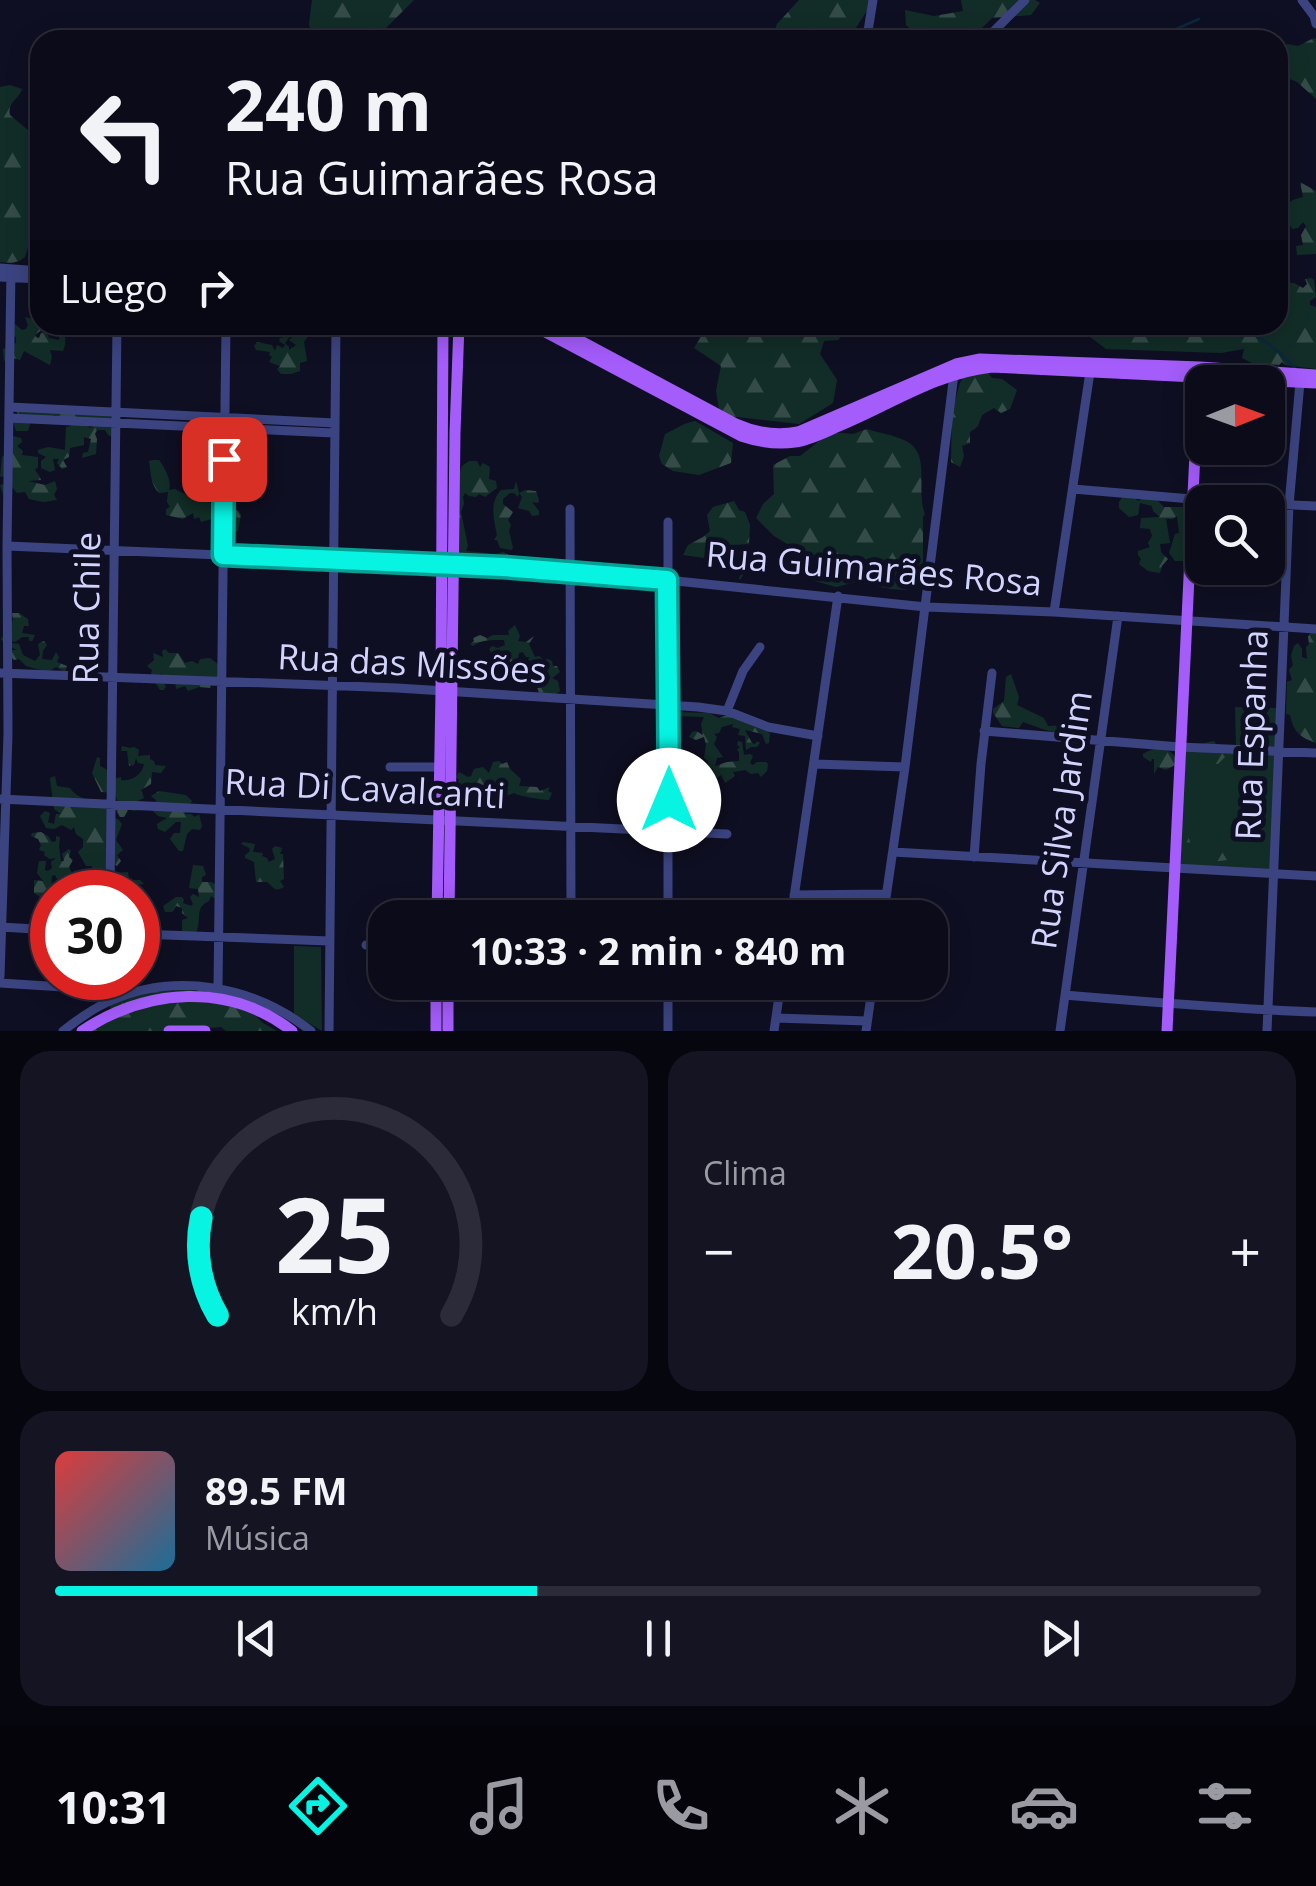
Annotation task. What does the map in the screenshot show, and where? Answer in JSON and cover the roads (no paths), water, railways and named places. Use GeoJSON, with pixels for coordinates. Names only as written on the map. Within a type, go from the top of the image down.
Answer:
{"type":"FeatureCollection","features":[{"type":"Feature","properties":{"kind":"main road"},"geometry":{"type":"LineString","coordinates":[[443,335],[448,499],[448,900]]}},
{"type":"Feature","properties":{"kind":"main road"},"geometry":{"type":"LineString","coordinates":[[448,499],[458,335]]}},
{"type":"Feature","properties":{"kind":"main road"},"geometry":{"type":"LineString","coordinates":[[551,335],[758,442],[800,442],[956,364],[980,359],[1185,371]]}},
{"type":"Feature","properties":{"kind":"main road"},"geometry":{"type":"LineString","coordinates":[[570,335],[747,429],[776,434],[798,432],[852,416],[954,374],[992,367],[1185,372]]}},
{"type":"Feature","properties":{"kind":"main road"},"geometry":{"type":"LineString","coordinates":[[1285,373],[1316,374]]}},
{"type":"Feature","properties":{"kind":"main road"},"geometry":{"type":"LineString","coordinates":[[1285,381],[1316,383]]}},
{"type":"Feature","properties":{"kind":"main road"},"geometry":{"type":"LineString","coordinates":[[1167,1031],[1189,585]]}},
{"type":"Feature","properties":{"kind":"main road"},"geometry":{"type":"LineString","coordinates":[[439,900],[446,820],[441,767],[447,692]]}},
{"type":"Feature","properties":{"kind":"main road"},"geometry":{"type":"LineString","coordinates":[[82,1031],[142,1001],[212,997],[255,1008],[292,1031]]}},
{"type":"Feature","properties":{"kind":"main road"},"geometry":{"type":"LineString","coordinates":[[436,1000],[436,1031]]}},
{"type":"Feature","properties":{"kind":"main road"},"geometry":{"type":"LineString","coordinates":[[448,1000],[448,1031]]}},
{"type":"Feature","properties":{"kind":"main road"},"geometry":{"type":"LineString","coordinates":[[169,1031],[205,1031]]}},
{"type":"Feature","properties":{"kind":"street"},"geometry":{"type":"LineString","coordinates":[[868,30],[873,0]]}},
{"type":"Feature","properties":{"kind":"street"},"geometry":{"type":"LineString","coordinates":[[996,30],[1025,0]]}},
{"type":"Feature","properties":{"kind":"street"},"geometry":{"type":"LineString","coordinates":[[1302,0],[1316,24]]}},
{"type":"Feature","properties":{"kind":"street"},"geometry":{"type":"LineString","coordinates":[[6,273],[9,412],[0,979],[30,983]]}},
{"type":"Feature","properties":{"kind":"street","name":"Rua Chile"},"geometry":{"type":"LineString","coordinates":[[111,870],[118,335]]}},
{"type":"Feature","properties":{"kind":"street"},"geometry":{"type":"LineString","coordinates":[[218,987],[226,335]]}},
{"type":"Feature","properties":{"kind":"street"},"geometry":{"type":"LineString","coordinates":[[329,1031],[336,335]]}},
{"type":"Feature","properties":{"kind":"street"},"geometry":{"type":"LineString","coordinates":[[1054,612],[1090,372]]}},
{"type":"Feature","properties":{"kind":"street"},"geometry":{"type":"LineString","coordinates":[[885,900],[954,374]]}},
{"type":"Feature","properties":{"kind":"street","name":"Rua Espanha"},"geometry":{"type":"LineString","coordinates":[[1267,1031],[1289,505],[1300,382]]}},
{"type":"Feature","properties":{"kind":"street"},"geometry":{"type":"LineString","coordinates":[[9,412],[116,412],[335,428]]}},
{"type":"Feature","properties":{"kind":"street"},"geometry":{"type":"LineString","coordinates":[[9,412],[116,424],[224,422]]}},
{"type":"Feature","properties":{"kind":"street"},"geometry":{"type":"LineString","coordinates":[[1073,489],[1185,500]]}},
{"type":"Feature","properties":{"kind":"street"},"geometry":{"type":"LineString","coordinates":[[1285,505],[1316,506]]}},
{"type":"Feature","properties":{"kind":"street"},"geometry":{"type":"LineString","coordinates":[[570,509],[571,900]]}},
{"type":"Feature","properties":{"kind":"street"},"geometry":{"type":"LineString","coordinates":[[668,522],[668,900]]}},
{"type":"Feature","properties":{"kind":"street","name":"Rua Guimarães Rosa"},"geometry":{"type":"LineString","coordinates":[[7,546],[447,564],[667,580],[926,607],[1316,629]]}},
{"type":"Feature","properties":{"kind":"street"},"geometry":{"type":"LineString","coordinates":[[793,900],[838,596]]}},
{"type":"Feature","properties":{"kind":"street","name":"Rua Silva Jardim"},"geometry":{"type":"LineString","coordinates":[[1060,1031],[1118,616]]}},
{"type":"Feature","properties":{"kind":"street"},"geometry":{"type":"LineString","coordinates":[[727,711],[743,671],[760,648]]}},
{"type":"Feature","properties":{"kind":"street","name":"Rua das Missões"},"geometry":{"type":"LineString","coordinates":[[4,673],[668,705],[727,711],[768,728],[818,736]]}},
{"type":"Feature","properties":{"kind":"street"},"geometry":{"type":"LineString","coordinates":[[974,857],[992,673]]}},
{"type":"Feature","properties":{"kind":"street"},"geometry":{"type":"LineString","coordinates":[[984,731],[1316,753]]}},
{"type":"Feature","properties":{"kind":"street"},"geometry":{"type":"LineString","coordinates":[[815,764],[905,767]]}},
{"type":"Feature","properties":{"kind":"street"},"geometry":{"type":"LineString","coordinates":[[390,766],[441,767]]}},
{"type":"Feature","properties":{"kind":"street","name":"Rua Di Cavalcanti"},"geometry":{"type":"LineString","coordinates":[[2,799],[727,834]]}},
{"type":"Feature","properties":{"kind":"street"},"geometry":{"type":"LineString","coordinates":[[893,852],[1316,876]]}},
{"type":"Feature","properties":{"kind":"street"},"geometry":{"type":"LineString","coordinates":[[794,894],[886,894]]}},
{"type":"Feature","properties":{"kind":"street"},"geometry":{"type":"LineString","coordinates":[[2,926],[30,928]]}},
{"type":"Feature","properties":{"kind":"street"},"geometry":{"type":"LineString","coordinates":[[160,935],[329,941]]}},
{"type":"Feature","properties":{"kind":"street"},"geometry":{"type":"LineString","coordinates":[[160,987],[218,987],[258,1000],[312,1031]]}},
{"type":"Feature","properties":{"kind":"street"},"geometry":{"type":"LineString","coordinates":[[1065,995],[1316,1012]]}},
{"type":"Feature","properties":{"kind":"street"},"geometry":{"type":"LineString","coordinates":[[63,1031],[104,1000]]}},
{"type":"Feature","properties":{"kind":"street"},"geometry":{"type":"LineString","coordinates":[[668,1000],[668,1031]]}},
{"type":"Feature","properties":{"kind":"street"},"geometry":{"type":"LineString","coordinates":[[774,1031],[778,1000]]}},
{"type":"Feature","properties":{"kind":"street"},"geometry":{"type":"LineString","coordinates":[[776,1018],[867,1026],[871,1000]]}},
{"type":"Feature","properties":{"kind":"waterway"},"geometry":{"type":"LineString","coordinates":[[1174,30],[1199,19]]}},
{"type":"Feature","properties":{"kind":"waterway"},"geometry":{"type":"LineString","coordinates":[[1255,335],[1296,369]]}}]}
